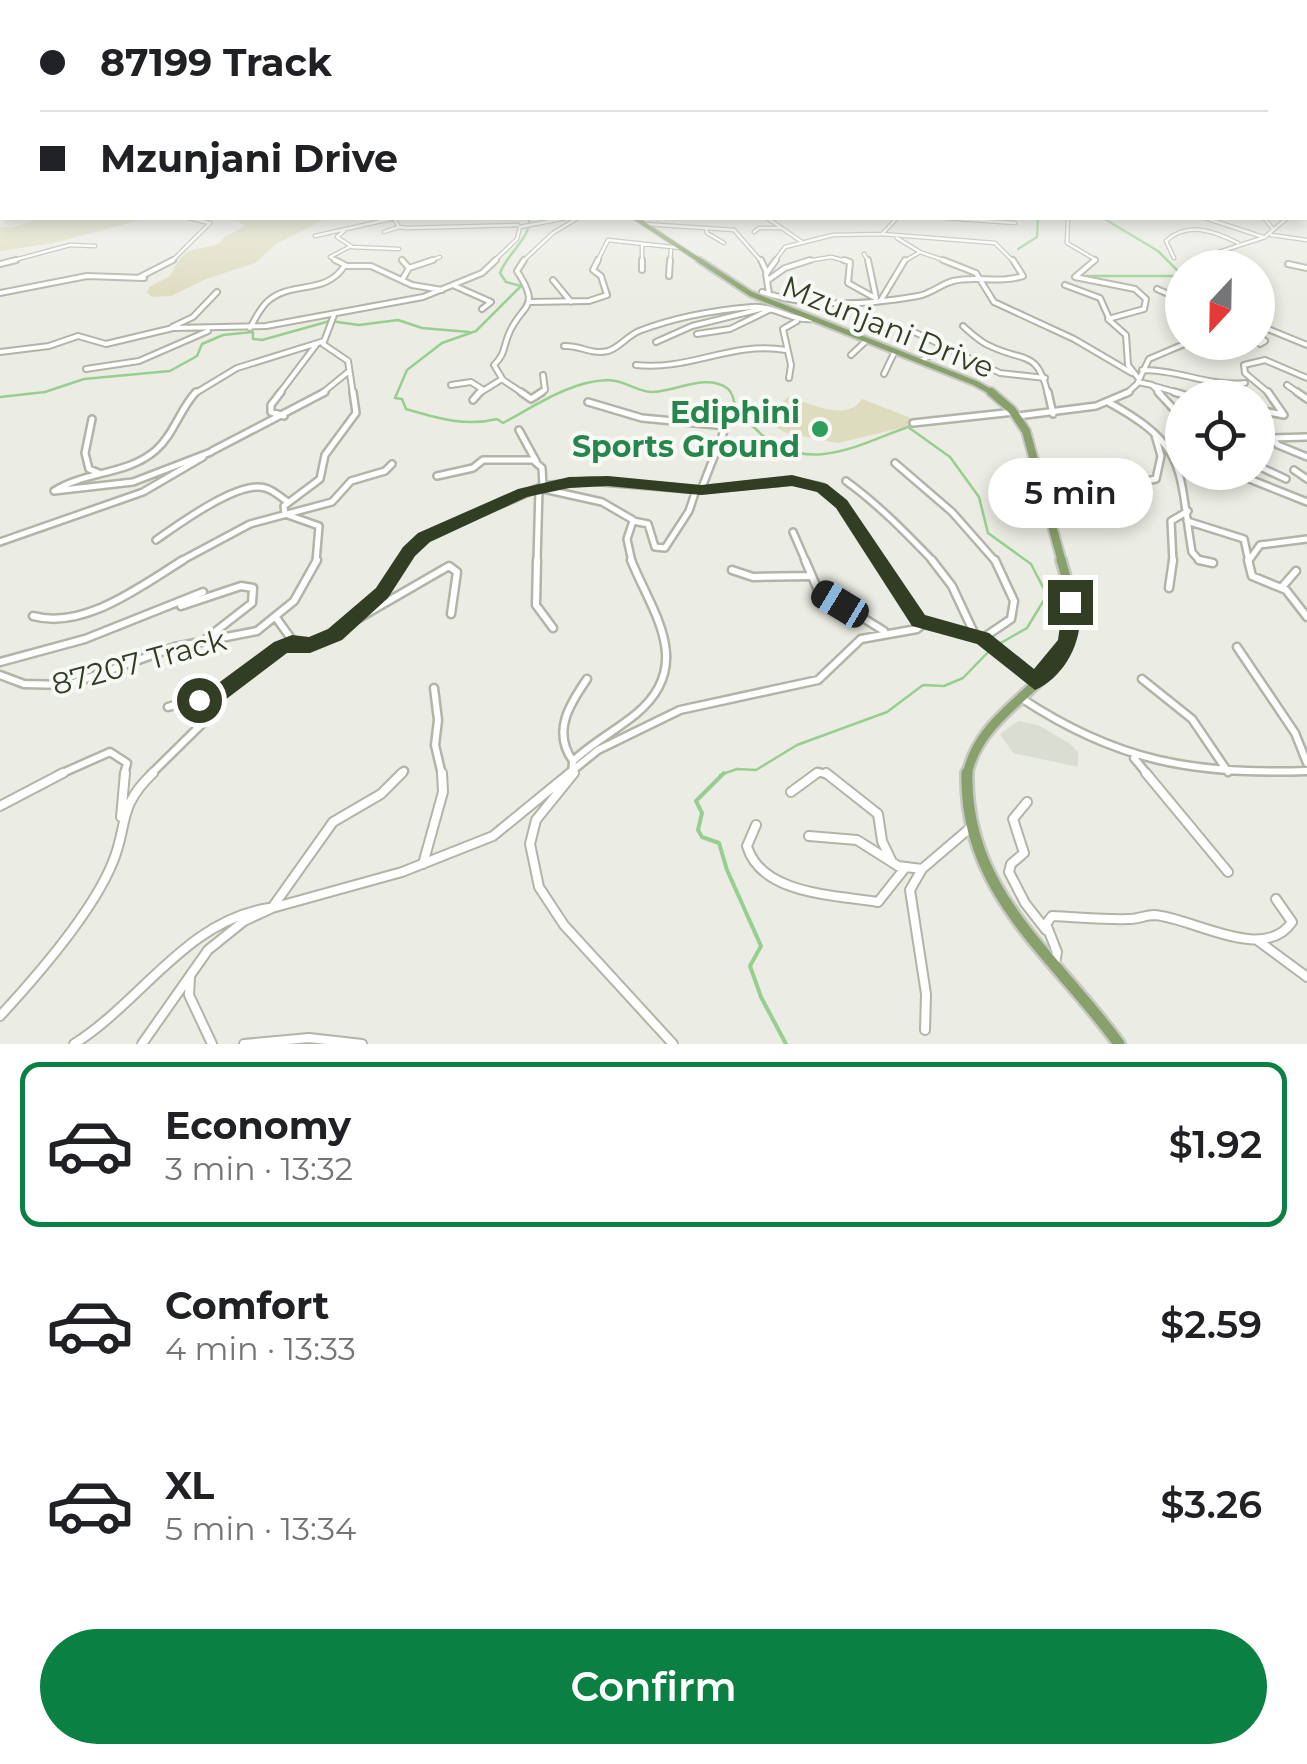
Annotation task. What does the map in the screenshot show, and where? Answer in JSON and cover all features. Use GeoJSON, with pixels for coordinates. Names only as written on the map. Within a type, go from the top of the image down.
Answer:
{"type":"FeatureCollection","features":[{"type":"Feature","properties":{"kind":"main road","name":"Mzunjani Drive"},"geometry":{"type":"LineString","coordinates":[[639,220],[676,249],[751,294],[981,386],[1016,414],[1034,462],[1072,612],[1071,630],[1063,650],[990,724],[972,753],[966,790],[970,828],[997,894],[1054,966],[1082,994],[1118,1044]]}},
{"type":"Feature","properties":{"kind":"street"},"geometry":{"type":"LineString","coordinates":[[0,293],[87,276],[141,278],[165,267],[210,223],[197,220]]}},
{"type":"Feature","properties":{"kind":"street"},"geometry":{"type":"LineString","coordinates":[[386,220],[354,227],[336,237],[351,246],[399,249]]}},
{"type":"Feature","properties":{"kind":"street"},"geometry":{"type":"LineString","coordinates":[[396,220],[398,227]]}},
{"type":"Feature","properties":{"kind":"street"},"geometry":{"type":"LineString","coordinates":[[516,220],[521,226]]}},
{"type":"Feature","properties":{"kind":"street"},"geometry":{"type":"LineString","coordinates":[[384,232],[398,227],[521,226],[554,220]]}},
{"type":"Feature","properties":{"kind":"street"},"geometry":{"type":"LineString","coordinates":[[544,375],[545,390],[532,399],[502,379],[494,366],[505,354],[508,336],[530,302],[530,291],[518,272],[522,259],[572,220]]}},
{"type":"Feature","properties":{"kind":"street"},"geometry":{"type":"LineString","coordinates":[[770,220],[802,242]]}},
{"type":"Feature","properties":{"kind":"street"},"geometry":{"type":"LineString","coordinates":[[882,234],[895,220]]}},
{"type":"Feature","properties":{"kind":"street"},"geometry":{"type":"LineString","coordinates":[[952,220],[1015,223]]}},
{"type":"Feature","properties":{"kind":"street"},"geometry":{"type":"LineString","coordinates":[[1068,220],[1066,242],[1096,260],[1075,277],[1135,289],[1146,299],[1144,309],[1109,318]]}},
{"type":"Feature","properties":{"kind":"street"},"geometry":{"type":"LineString","coordinates":[[1212,220],[1266,236],[1307,240]]}},
{"type":"Feature","properties":{"kind":"street"},"geometry":{"type":"LineString","coordinates":[[1266,220],[1274,229]]}},
{"type":"Feature","properties":{"kind":"street"},"geometry":{"type":"LineString","coordinates":[[1225,250],[1266,236],[1284,220]]}},
{"type":"Feature","properties":{"kind":"street"},"geometry":{"type":"LineString","coordinates":[[645,224],[734,230],[758,253],[769,294]]}},
{"type":"Feature","properties":{"kind":"street"},"geometry":{"type":"LineString","coordinates":[[0,352],[49,346],[78,336],[112,343],[169,329],[250,328],[333,319],[455,286],[490,267],[517,239],[521,226]]}},
{"type":"Feature","properties":{"kind":"street"},"geometry":{"type":"LineString","coordinates":[[706,228],[707,233],[724,243]]}},
{"type":"Feature","properties":{"kind":"street"},"geometry":{"type":"LineString","coordinates":[[754,232],[758,228],[782,228]]}},
{"type":"Feature","properties":{"kind":"street"},"geometry":{"type":"LineString","coordinates":[[1170,250],[1166,241],[1178,232],[1212,230],[1238,243]]}},
{"type":"Feature","properties":{"kind":"street"},"geometry":{"type":"LineString","coordinates":[[315,236],[344,232]]}},
{"type":"Feature","properties":{"kind":"street"},"geometry":{"type":"LineString","coordinates":[[762,292],[788,300],[878,300],[922,296],[950,281],[1010,281],[1023,275],[997,244],[882,234],[832,234],[783,248],[766,272]]}},
{"type":"Feature","properties":{"kind":"street"},"geometry":{"type":"LineString","coordinates":[[897,238],[920,252],[972,270],[994,302],[1074,339],[1132,373]]}},
{"type":"Feature","properties":{"kind":"street"},"geometry":{"type":"LineString","coordinates":[[530,302],[589,301],[608,293],[601,276],[593,270],[606,241],[626,239],[676,249],[669,276]]}},
{"type":"Feature","properties":{"kind":"street"},"geometry":{"type":"LineString","coordinates":[[642,243],[642,270]]}},
{"type":"Feature","properties":{"kind":"street"},"geometry":{"type":"LineString","coordinates":[[0,264],[65,246],[95,246]]}},
{"type":"Feature","properties":{"kind":"street"},"geometry":{"type":"LineString","coordinates":[[346,266],[331,255],[351,246]]}},
{"type":"Feature","properties":{"kind":"street"},"geometry":{"type":"LineString","coordinates":[[878,300],[902,262],[920,252]]}},
{"type":"Feature","properties":{"kind":"street"},"geometry":{"type":"LineString","coordinates":[[864,254],[870,263],[878,300]]}},
{"type":"Feature","properties":{"kind":"street"},"geometry":{"type":"LineString","coordinates":[[767,281],[773,274],[807,262],[840,257],[850,262],[848,282],[878,300]]}},
{"type":"Feature","properties":{"kind":"street"},"geometry":{"type":"LineString","coordinates":[[402,280],[409,268],[440,258]]}},
{"type":"Feature","properties":{"kind":"street"},"geometry":{"type":"LineString","coordinates":[[401,259],[409,268]]}},
{"type":"Feature","properties":{"kind":"street"},"geometry":{"type":"LineString","coordinates":[[250,328],[267,302],[321,286],[346,266],[356,264],[445,290]]}},
{"type":"Feature","properties":{"kind":"street"},"geometry":{"type":"LineString","coordinates":[[1288,264],[1307,268]]}},
{"type":"Feature","properties":{"kind":"street"},"geometry":{"type":"LineString","coordinates":[[553,280],[572,302]]}},
{"type":"Feature","properties":{"kind":"street"},"geometry":{"type":"LineString","coordinates":[[455,286],[491,302],[482,309]]}},
{"type":"Feature","properties":{"kind":"street"},"geometry":{"type":"LineString","coordinates":[[1065,286],[1098,296],[1109,318],[1128,338],[1127,362],[1132,373],[1139,381],[1165,390]]}},
{"type":"Feature","properties":{"kind":"street"},"geometry":{"type":"LineString","coordinates":[[1157,289],[1165,293]]}},
{"type":"Feature","properties":{"kind":"street"},"geometry":{"type":"LineString","coordinates":[[169,329],[196,314],[217,292]]}},
{"type":"Feature","properties":{"kind":"street"},"geometry":{"type":"LineString","coordinates":[[564,346],[576,346],[592,354],[617,349],[627,336],[668,321],[754,306],[800,320]]}},
{"type":"Feature","properties":{"kind":"street"},"geometry":{"type":"LineString","coordinates":[[697,334],[730,329],[767,309]]}},
{"type":"Feature","properties":{"kind":"street"},"geometry":{"type":"LineString","coordinates":[[656,342],[685,328],[767,309]]}},
{"type":"Feature","properties":{"kind":"street"},"geometry":{"type":"LineString","coordinates":[[284,416],[270,412],[271,405],[322,341],[333,319]]}},
{"type":"Feature","properties":{"kind":"street"},"geometry":{"type":"LineString","coordinates":[[789,378],[791,363],[783,327],[812,319]]}},
{"type":"Feature","properties":{"kind":"street"},"geometry":{"type":"LineString","coordinates":[[963,326],[988,346],[1030,357],[1044,378],[1053,414]]}},
{"type":"Feature","properties":{"kind":"street"},"geometry":{"type":"LineString","coordinates":[[86,369],[139,361],[192,335],[226,329]]}},
{"type":"Feature","properties":{"kind":"street"},"geometry":{"type":"LineString","coordinates":[[912,331],[1000,373],[1044,378]]}},
{"type":"Feature","properties":{"kind":"street"},"geometry":{"type":"LineString","coordinates":[[1275,332],[1307,345]]}},
{"type":"Feature","properties":{"kind":"street"},"geometry":{"type":"LineString","coordinates":[[851,355],[867,340]]}},
{"type":"Feature","properties":{"kind":"street"},"geometry":{"type":"LineString","coordinates":[[284,513],[288,502],[320,479],[325,455],[353,420],[356,408],[347,358],[326,348],[322,341]]}},
{"type":"Feature","properties":{"kind":"street"},"geometry":{"type":"LineString","coordinates":[[211,452],[133,482],[54,492],[134,464],[159,448],[190,400],[204,386],[263,360],[322,341]]}},
{"type":"Feature","properties":{"kind":"street"},"geometry":{"type":"LineString","coordinates":[[636,365],[660,368],[758,344],[786,350]]}},
{"type":"Feature","properties":{"kind":"street"},"geometry":{"type":"LineString","coordinates":[[921,361],[943,347]]}},
{"type":"Feature","properties":{"kind":"street"},"geometry":{"type":"LineString","coordinates":[[884,374],[895,351]]}},
{"type":"Feature","properties":{"kind":"street"},"geometry":{"type":"LineString","coordinates":[[913,423],[1053,414],[1108,402],[1132,390],[1150,358],[1165,352]]}},
{"type":"Feature","properties":{"kind":"street"},"geometry":{"type":"LineString","coordinates":[[1253,380],[1244,373],[1244,365],[1265,360],[1307,378]]}},
{"type":"Feature","properties":{"kind":"street"},"geometry":{"type":"LineString","coordinates":[[0,542],[143,492],[327,391],[350,370]]}},
{"type":"Feature","properties":{"kind":"street"},"geometry":{"type":"LineString","coordinates":[[1142,370],[1170,370],[1209,380]]}},
{"type":"Feature","properties":{"kind":"street"},"geometry":{"type":"LineString","coordinates":[[473,400],[482,389],[502,379]]}},
{"type":"Feature","properties":{"kind":"street"},"geometry":{"type":"LineString","coordinates":[[451,385],[471,382],[482,389]]}},
{"type":"Feature","properties":{"kind":"street"},"geometry":{"type":"LineString","coordinates":[[1287,385],[1307,399]]}},
{"type":"Feature","properties":{"kind":"street"},"geometry":{"type":"LineString","coordinates":[[1152,386],[1165,400]]}},
{"type":"Feature","properties":{"kind":"street"},"geometry":{"type":"LineString","coordinates":[[541,487],[592,500],[651,526],[655,547],[665,548],[689,511],[726,426],[642,418],[588,402]]}},
{"type":"Feature","properties":{"kind":"street"},"geometry":{"type":"LineString","coordinates":[[1108,402],[1153,431],[1179,461],[1194,556],[1213,563]]}},
{"type":"Feature","properties":{"kind":"street"},"geometry":{"type":"LineString","coordinates":[[1275,402],[1284,415],[1275,413]]}},
{"type":"Feature","properties":{"kind":"street"},"geometry":{"type":"LineString","coordinates":[[92,419],[85,453],[89,469],[102,474]]}},
{"type":"Feature","properties":{"kind":"street"},"geometry":{"type":"LineString","coordinates":[[519,430],[542,468],[536,606],[553,628]]}},
{"type":"Feature","properties":{"kind":"street"},"geometry":{"type":"LineString","coordinates":[[1129,496],[1136,483],[1156,480],[1161,456],[1153,431]]}},
{"type":"Feature","properties":{"kind":"street"},"geometry":{"type":"LineString","coordinates":[[1275,438],[1307,437]]}},
{"type":"Feature","properties":{"kind":"street"},"geometry":{"type":"LineString","coordinates":[[1275,440],[1307,457]]}},
{"type":"Feature","properties":{"kind":"street"},"geometry":{"type":"LineString","coordinates":[[438,476],[472,468],[483,460],[536,461]]}},
{"type":"Feature","properties":{"kind":"street"},"geometry":{"type":"LineString","coordinates":[[343,628],[386,588],[420,540],[541,487],[608,481],[698,490],[792,480],[828,491],[841,504],[863,542],[898,584],[923,624],[982,638],[1011,619],[1015,600],[984,543],[895,462]]}},
{"type":"Feature","properties":{"kind":"street"},"geometry":{"type":"LineString","coordinates":[[33,616],[56,621],[102,606],[230,532],[284,513],[327,504],[339,498],[350,481],[385,472],[392,464]]}},
{"type":"Feature","properties":{"kind":"street"},"geometry":{"type":"LineString","coordinates":[[1294,470],[1307,478]]}},
{"type":"Feature","properties":{"kind":"street"},"geometry":{"type":"LineString","coordinates":[[1275,474],[1286,479]]}},
{"type":"Feature","properties":{"kind":"street"},"geometry":{"type":"LineString","coordinates":[[846,482],[886,510],[903,535],[931,559],[952,586],[982,638],[1035,681]]}},
{"type":"Feature","properties":{"kind":"street"},"geometry":{"type":"LineString","coordinates":[[156,540],[209,507],[256,487],[268,489],[288,502]]}},
{"type":"Feature","properties":{"kind":"street"},"geometry":{"type":"LineString","coordinates":[[1275,489],[1307,502]]}},
{"type":"Feature","properties":{"kind":"street"},"geometry":{"type":"LineString","coordinates":[[1169,588],[1175,546],[1171,520],[1188,511]]}},
{"type":"Feature","properties":{"kind":"street"},"geometry":{"type":"LineString","coordinates":[[284,513],[315,522],[322,536],[316,567],[277,619],[292,642]]}},
{"type":"Feature","properties":{"kind":"street"},"geometry":{"type":"LineString","coordinates":[[74,1044],[108,1021],[167,964],[206,934],[250,910],[272,908],[423,864],[493,836],[645,704],[661,684],[666,657],[664,630],[650,595],[627,557],[628,528],[633,521]]}},
{"type":"Feature","properties":{"kind":"street"},"geometry":{"type":"LineString","coordinates":[[1187,521],[1244,540],[1255,579],[1281,587],[1307,616]]}},
{"type":"Feature","properties":{"kind":"street"},"geometry":{"type":"LineString","coordinates":[[793,532],[804,546],[809,576],[823,594],[886,633]]}},
{"type":"Feature","properties":{"kind":"street"},"geometry":{"type":"LineString","coordinates":[[1249,562],[1260,545],[1307,539]]}},
{"type":"Feature","properties":{"kind":"street"},"geometry":{"type":"LineString","coordinates":[[168,707],[224,690],[292,642],[316,644],[444,567],[457,572],[451,614]]}},
{"type":"Feature","properties":{"kind":"street"},"geometry":{"type":"LineString","coordinates":[[732,570],[753,577],[809,576]]}},
{"type":"Feature","properties":{"kind":"street"},"geometry":{"type":"LineString","coordinates":[[1281,587],[1296,570]]}},
{"type":"Feature","properties":{"kind":"street"},"geometry":{"type":"LineString","coordinates":[[0,662],[241,586],[253,588],[252,603],[200,642]]}},
{"type":"Feature","properties":{"kind":"street"},"geometry":{"type":"LineString","coordinates":[[173,607],[203,592]]}},
{"type":"Feature","properties":{"kind":"street","name":"87207 Track"},"geometry":{"type":"LineString","coordinates":[[0,674],[23,686],[49,688],[118,671],[171,648],[257,631],[277,619]]}},
{"type":"Feature","properties":{"kind":"street"},"geometry":{"type":"LineString","coordinates":[[574,763],[612,741],[691,706],[818,680],[829,674],[844,651],[860,638],[916,629],[923,624]]}},
{"type":"Feature","properties":{"kind":"street"},"geometry":{"type":"LineString","coordinates":[[274,652],[283,631]]}},
{"type":"Feature","properties":{"kind":"street"},"geometry":{"type":"LineString","coordinates":[[1237,647],[1298,737],[1307,763]]}},
{"type":"Feature","properties":{"kind":"street"},"geometry":{"type":"LineString","coordinates":[[587,679],[560,735],[562,747],[574,763],[573,775],[550,796],[538,817],[530,845],[537,877],[552,913],[673,1044]]}},
{"type":"Feature","properties":{"kind":"street"},"geometry":{"type":"LineString","coordinates":[[1142,679],[1176,702],[1204,732],[1228,772]]}},
{"type":"Feature","properties":{"kind":"street"},"geometry":{"type":"LineString","coordinates":[[423,864],[443,792],[434,688]]}},
{"type":"Feature","properties":{"kind":"street"},"geometry":{"type":"LineString","coordinates":[[122,820],[138,787],[203,725],[216,710],[224,690]]}},
{"type":"Feature","properties":{"kind":"street"},"geometry":{"type":"LineString","coordinates":[[1019,696],[1075,734],[1132,756],[1228,772],[1307,771]]}},
{"type":"Feature","properties":{"kind":"street"},"geometry":{"type":"LineString","coordinates":[[0,806],[92,757],[110,752],[127,763],[114,860],[100,889],[28,986],[0,1016]]}},
{"type":"Feature","properties":{"kind":"street"},"geometry":{"type":"LineString","coordinates":[[1132,756],[1228,872]]}},
{"type":"Feature","properties":{"kind":"street"},"geometry":{"type":"LineString","coordinates":[[142,1044],[196,966],[222,936],[272,908],[333,822],[381,794],[404,771]]}},
{"type":"Feature","properties":{"kind":"street"},"geometry":{"type":"LineString","coordinates":[[791,792],[818,772],[825,772],[878,814],[882,841],[892,862]]}},
{"type":"Feature","properties":{"kind":"street"},"geometry":{"type":"LineString","coordinates":[[1026,802],[1013,819],[1024,853],[1009,872],[1048,933],[1057,952],[1054,966]]}},
{"type":"Feature","properties":{"kind":"street"},"geometry":{"type":"LineString","coordinates":[[756,824],[747,846],[754,865],[765,874],[790,883],[878,902],[906,868]]}},
{"type":"Feature","properties":{"kind":"street"},"geometry":{"type":"LineString","coordinates":[[926,1030],[926,994],[910,896],[922,869],[970,828]]}},
{"type":"Feature","properties":{"kind":"street"},"geometry":{"type":"LineString","coordinates":[[809,836],[858,840],[892,862],[922,869]]}},
{"type":"Feature","properties":{"kind":"street"},"geometry":{"type":"LineString","coordinates":[[1048,933],[1046,924],[1052,916],[1133,919],[1154,915],[1208,932],[1280,937],[1292,920],[1276,900]]}},
{"type":"Feature","properties":{"kind":"street"},"geometry":{"type":"LineString","coordinates":[[1254,938],[1307,976]]}},
{"type":"Feature","properties":{"kind":"street"},"geometry":{"type":"LineString","coordinates":[[196,966],[188,989],[205,1036],[212,1044]]}},
{"type":"Feature","properties":{"kind":"street"},"geometry":{"type":"LineString","coordinates":[[244,1044],[309,1038],[362,1044]]}},
{"type":"Feature","properties":{"kind":"shaded area"},"geometry":{"type":"Polygon","coordinates":[[[1018,721],[1038,725],[1069,743],[1078,752],[1078,767],[1013,753],[1000,734],[1018,721]]]}},
{"type":"Feature","properties":{"kind":"green space"},"geometry":{"type":"Polygon","coordinates":[[[36,220],[141,220],[53,243],[0,251],[0,227],[11,228],[36,220]]]}},
{"type":"Feature","properties":{"kind":"green space"},"geometry":{"type":"Polygon","coordinates":[[[237,220],[323,220],[276,244],[255,263],[206,279],[171,296],[152,297],[147,293],[149,287],[170,276],[183,255],[219,244],[245,226],[237,220]]]}},
{"type":"Feature","properties":{"kind":"green space"},"geometry":{"type":"Polygon","coordinates":[[[788,397],[838,410],[847,410],[862,399],[911,418],[913,425],[838,443],[786,433],[764,421],[788,397]]]}},
{"type":"Feature","properties":{"kind":"waterway"},"geometry":{"type":"LineString","coordinates":[[529,220],[523,239],[500,273],[506,282],[521,286],[476,331],[442,343],[407,370],[395,398],[402,399],[406,409],[451,420],[497,419],[503,423],[553,396],[594,381],[614,381],[652,392],[709,382],[729,390],[738,411],[762,435],[799,453],[838,452],[908,427],[950,457],[979,497],[988,533],[1031,564],[1047,595],[1027,628],[992,648],[963,678],[944,686],[923,685],[887,712],[797,745],[756,770],[737,769],[723,774]]}},
{"type":"Feature","properties":{"kind":"waterway"},"geometry":{"type":"LineString","coordinates":[[1018,249],[1037,237],[1038,220]]}},
{"type":"Feature","properties":{"kind":"waterway"},"geometry":{"type":"LineString","coordinates":[[1106,220],[1165,258]]}},
{"type":"Feature","properties":{"kind":"waterway"},"geometry":{"type":"LineString","coordinates":[[1087,276],[1165,276]]}},
{"type":"Feature","properties":{"kind":"waterway"},"geometry":{"type":"LineString","coordinates":[[0,397],[45,392],[84,379],[170,371],[197,356],[202,344],[223,335],[253,332],[253,339],[262,340],[330,321],[359,325],[398,320],[422,328],[469,332]]}},
{"type":"Feature","properties":{"kind":"waterway"},"geometry":{"type":"LineString","coordinates":[[723,774],[696,801],[702,813],[698,830],[702,837],[719,843],[761,946],[750,966],[761,997],[786,1044]]}},
{"type":"Feature","properties":{"kind":"place","name":"Ediphini Sports Ground"},"geometry":{"type":"Point","coordinates":[820,429]}},
{"type":"Feature","properties":{"kind":"route"},"geometry":{"type":"LineString","coordinates":[[199,700],[218,694],[264,658],[292,642],[310,646],[335,635],[382,593],[409,551],[424,538],[523,493],[569,482],[608,481],[701,490],[792,480],[822,488],[841,504],[863,542],[898,584],[918,620],[982,638],[1035,681],[1057,659],[1067,641],[1072,622],[1070,602]]}}]}
